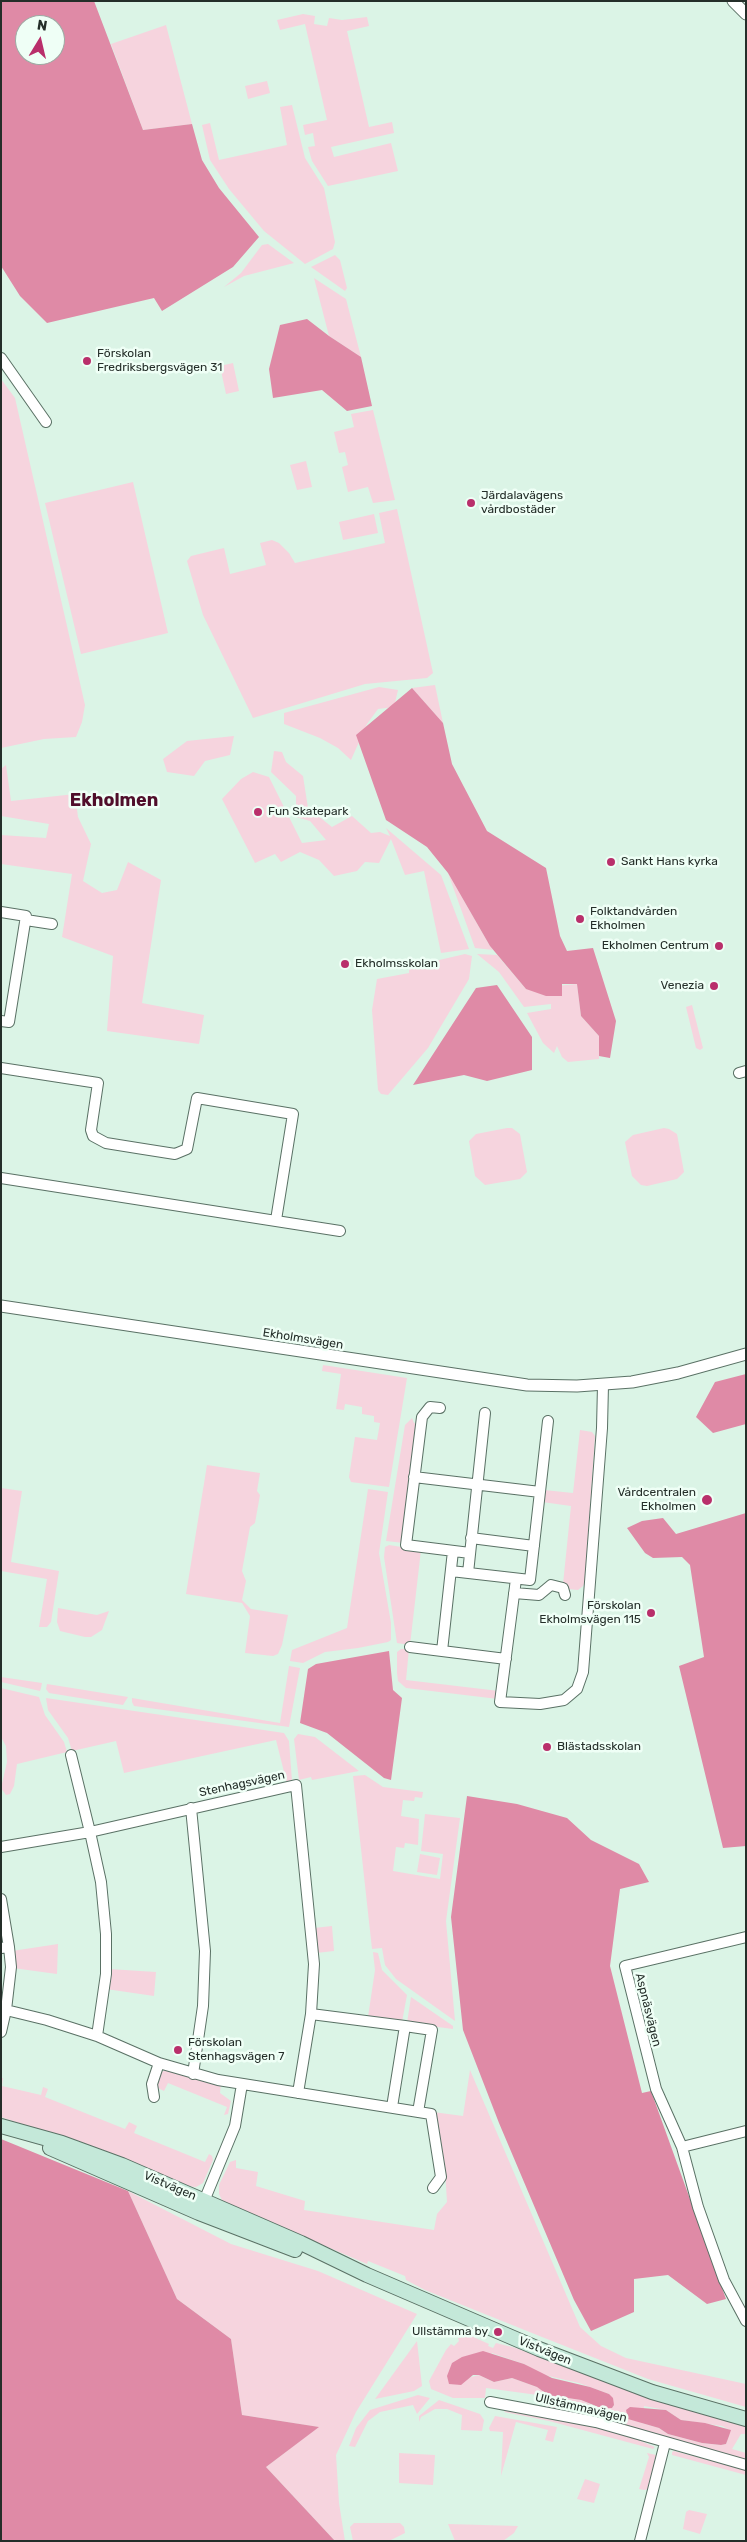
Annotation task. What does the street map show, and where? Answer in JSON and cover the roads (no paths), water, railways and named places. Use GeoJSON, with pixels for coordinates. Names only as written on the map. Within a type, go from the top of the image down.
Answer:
{"type":"FeatureCollection","features":[{"type":"Feature","properties":{"kind":"main road","name":"Vistvägen"},"geometry":{"type":"LineString","coordinates":[[6,2127],[202,2207],[251,2234],[351,2268],[539,2349],[644,2389],[746,2418]]}},
{"type":"Feature","properties":{"kind":"street"},"geometry":{"type":"LineString","coordinates":[[733,1],[746,14]]}},
{"type":"Feature","properties":{"kind":"street"},"geometry":{"type":"LineString","coordinates":[[1,358],[46,422]]}},
{"type":"Feature","properties":{"kind":"street"},"geometry":{"type":"LineString","coordinates":[[1,912],[26,916],[9,1022],[1,1021]]}},
{"type":"Feature","properties":{"kind":"street"},"geometry":{"type":"LineString","coordinates":[[26,920],[52,924]]}},
{"type":"Feature","properties":{"kind":"street"},"geometry":{"type":"LineString","coordinates":[[1,1068],[98,1083],[91,1130],[93,1136],[106,1143],[174,1154],[187,1149],[197,1098],[293,1114],[276,1220]]}},
{"type":"Feature","properties":{"kind":"street"},"geometry":{"type":"LineString","coordinates":[[1,1178],[340,1230]]}},
{"type":"Feature","properties":{"kind":"street","name":"Ekholmsvägen"},"geometry":{"type":"LineString","coordinates":[[1,1306],[500,1383],[553,1387],[602,1385],[678,1373],[746,1354]]}},
{"type":"Feature","properties":{"kind":"street"},"geometry":{"type":"LineString","coordinates":[[516,1579],[500,1702],[540,1704],[564,1700],[577,1689],[583,1672],[601,1438],[602,1385]]}},
{"type":"Feature","properties":{"kind":"street"},"geometry":{"type":"LineString","coordinates":[[440,1408],[430,1407],[422,1417],[406,1545],[470,1553]]}},
{"type":"Feature","properties":{"kind":"street"},"geometry":{"type":"LineString","coordinates":[[468,1573],[485,1413]]}},
{"type":"Feature","properties":{"kind":"street"},"geometry":{"type":"LineString","coordinates":[[451,1571],[530,1580],[548,1421]]}},
{"type":"Feature","properties":{"kind":"street"},"geometry":{"type":"LineString","coordinates":[[414,1477],[540,1492]]}},
{"type":"Feature","properties":{"kind":"street"},"geometry":{"type":"LineString","coordinates":[[471,1538],[534,1546]]}},
{"type":"Feature","properties":{"kind":"street"},"geometry":{"type":"LineString","coordinates":[[442,1651],[453,1551]]}},
{"type":"Feature","properties":{"kind":"street"},"geometry":{"type":"LineString","coordinates":[[514,1593],[539,1595],[551,1585],[563,1588],[565,1595]]}},
{"type":"Feature","properties":{"kind":"street"},"geometry":{"type":"LineString","coordinates":[[410,1647],[506,1659]]}},
{"type":"Feature","properties":{"kind":"street"},"geometry":{"type":"LineString","coordinates":[[71,1756],[101,1882],[106,1934],[106,1974],[97,2036]]}},
{"type":"Feature","properties":{"kind":"street","name":"Stenhagsvägen"},"geometry":{"type":"LineString","coordinates":[[193,2074],[203,2006],[206,1960],[205,1929],[191,1808],[296,1785],[313,1945],[310,2014],[298,2093]]}},
{"type":"Feature","properties":{"kind":"street"},"geometry":{"type":"LineString","coordinates":[[1,1848],[90,1832],[191,1808]]}},
{"type":"Feature","properties":{"kind":"street"},"geometry":{"type":"LineString","coordinates":[[1,1899],[5,1947],[11,1967],[1,2032]]}},
{"type":"Feature","properties":{"kind":"street","name":"Aspnäsvägen"},"geometry":{"type":"LineString","coordinates":[[746,1937],[625,1966],[656,2089],[682,2147],[698,2207],[724,2280],[746,2321]]}},
{"type":"Feature","properties":{"kind":"street"},"geometry":{"type":"LineString","coordinates":[[3,2010],[47,2020],[97,2036],[159,2063],[193,2074],[242,2084],[431,2114],[441,2177],[433,2188]]}},
{"type":"Feature","properties":{"kind":"street"},"geometry":{"type":"LineString","coordinates":[[310,2014],[432,2030],[418,2112]]}},
{"type":"Feature","properties":{"kind":"street"},"geometry":{"type":"LineString","coordinates":[[392,2107],[405,2026]]}},
{"type":"Feature","properties":{"kind":"street"},"geometry":{"type":"LineString","coordinates":[[154,2097],[152,2084],[159,2063]]}},
{"type":"Feature","properties":{"kind":"street"},"geometry":{"type":"LineString","coordinates":[[202,2207],[235,2126],[242,2084]]}},
{"type":"Feature","properties":{"kind":"street"},"geometry":{"type":"LineString","coordinates":[[682,2147],[746,2131]]}},
{"type":"Feature","properties":{"kind":"street","name":"Ullstämmavägen"},"geometry":{"type":"LineString","coordinates":[[490,2402],[596,2422],[746,2465]]}},
{"type":"Feature","properties":{"kind":"street"},"geometry":{"type":"LineString","coordinates":[[640,2541],[665,2443]]}},
{"type":"Feature","properties":{"kind":"place","name":"Förskolan Fredriksbergsvägen 31"},"geometry":{"type":"Point","coordinates":[87,361]}},
{"type":"Feature","properties":{"kind":"place","name":"Järdalavägens vårdbostäder"},"geometry":{"type":"Point","coordinates":[471,503]}},
{"type":"Feature","properties":{"kind":"place","name":"Fun Skatepark"},"geometry":{"type":"Point","coordinates":[258,812]}},
{"type":"Feature","properties":{"kind":"place","name":"Sankt Hans kyrka"},"geometry":{"type":"Point","coordinates":[611,862]}},
{"type":"Feature","properties":{"kind":"place","name":"Folktandvården Ekholmen"},"geometry":{"type":"Point","coordinates":[580,919]}},
{"type":"Feature","properties":{"kind":"place","name":"Ekholmen Centrum"},"geometry":{"type":"Point","coordinates":[719,946]}},
{"type":"Feature","properties":{"kind":"place","name":"Ekholmsskolan"},"geometry":{"type":"Point","coordinates":[345,964]}},
{"type":"Feature","properties":{"kind":"place","name":"Venezia"},"geometry":{"type":"Point","coordinates":[714,986]}},
{"type":"Feature","properties":{"kind":"place","name":"Vårdcentralen Ekholmen"},"geometry":{"type":"Point","coordinates":[707,1500]}},
{"type":"Feature","properties":{"kind":"place","name":"Förskolan Ekholmsvägen 115"},"geometry":{"type":"Point","coordinates":[651,1613]}},
{"type":"Feature","properties":{"kind":"place","name":"Blästadsskolan"},"geometry":{"type":"Point","coordinates":[547,1747]}},
{"type":"Feature","properties":{"kind":"place","name":"Förskolan Stenhagsvägen 7"},"geometry":{"type":"Point","coordinates":[178,2050]}},
{"type":"Feature","properties":{"kind":"place","name":"Ullstämma by"},"geometry":{"type":"Point","coordinates":[498,2332]}},
{"type":"Feature","properties":{"kind":"district","name":"Ekholmen"},"geometry":{"type":"Point","coordinates":[114,801]}}]}
